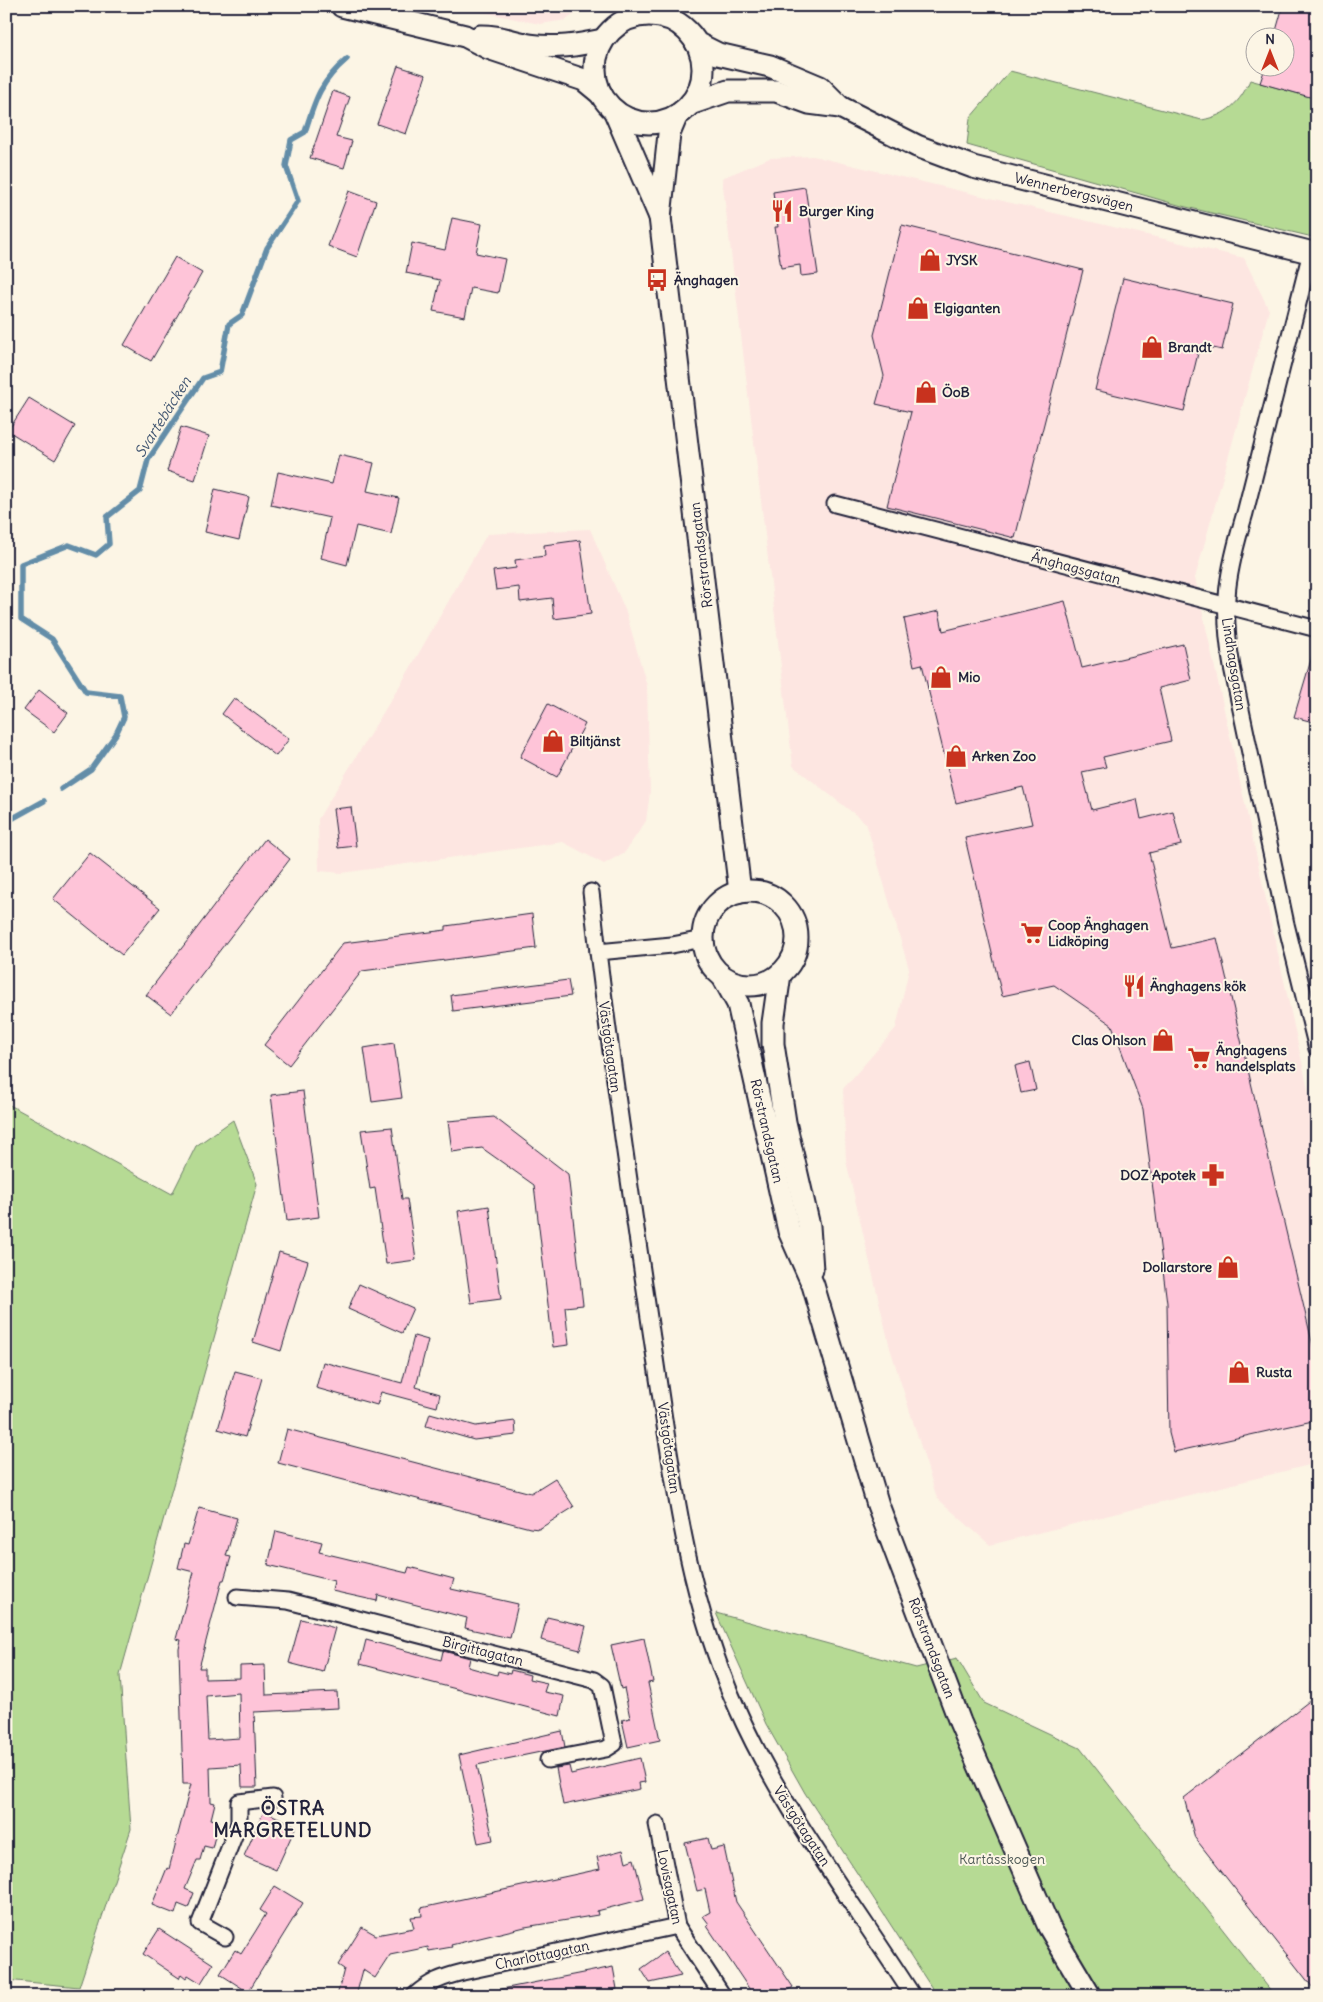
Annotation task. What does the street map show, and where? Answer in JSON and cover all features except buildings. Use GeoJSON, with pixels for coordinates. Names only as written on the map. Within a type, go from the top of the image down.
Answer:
{"type":"FeatureCollection","features":[{"type":"Feature","properties":{"kind":"main road","name":"Wennerbergsvägen"},"geometry":{"type":"LineString","coordinates":[[342,6],[465,36],[488,48],[584,80],[628,119],[645,123],[662,121],[684,109],[728,91],[776,91],[809,103],[840,107]]}},
{"type":"Feature","properties":{"kind":"main road"},"geometry":{"type":"LineString","coordinates":[[607,102],[596,81],[597,53],[627,6]]}},
{"type":"Feature","properties":{"kind":"main road"},"geometry":{"type":"LineString","coordinates":[[678,6],[701,55],[702,81],[684,109]]}},
{"type":"Feature","properties":{"kind":"main road","name":"Wennerbergsvägen"},"geometry":{"type":"LineString","coordinates":[[465,36],[492,35],[529,44],[563,47],[608,34],[633,17],[644,15],[666,18],[718,54],[770,66],[820,87],[840,107],[917,146],[973,167],[1314,253]]}},
{"type":"Feature","properties":{"kind":"main road","name":"Rörstrandsgatan"},"geometry":{"type":"LineString","coordinates":[[607,102],[660,217]]}},
{"type":"Feature","properties":{"kind":"main road","name":"Rörstrandsgatan"},"geometry":{"type":"LineString","coordinates":[[684,109],[669,134],[660,217],[740,892],[762,893],[772,897],[788,911],[794,923],[796,936],[795,950],[790,962],[780,974],[773,1024],[773,1044],[785,1122],[809,1226],[813,1285]]}},
{"type":"Feature","properties":{"kind":"main road"},"geometry":{"type":"LineString","coordinates":[[703,939],[704,929],[713,909],[730,896],[740,892]]}},
{"type":"Feature","properties":{"kind":"main road","name":"Rörstrandsgatan"},"geometry":{"type":"LineString","coordinates":[[703,939],[706,954],[712,966],[723,977],[738,1004],[789,1231],[813,1285],[878,1504],[960,1722],[1049,1927],[1090,1996]]}},
{"type":"Feature","properties":{"kind":"main road"},"geometry":{"type":"LineString","coordinates":[[723,977],[737,983],[752,985],[767,982],[780,974]]}},
{"type":"Feature","properties":{"kind":"street","name":"Lindhagsgatan"},"geometry":{"type":"LineString","coordinates":[[1314,253],[1245,513],[1232,555],[1225,606],[1226,637],[1232,667],[1286,924],[1317,1049]]}},
{"type":"Feature","properties":{"kind":"street","name":"Änghagsgatan"},"geometry":{"type":"LineString","coordinates":[[835,504],[1317,629]]}},
{"type":"Feature","properties":{"kind":"street","name":"Västgötagatan"},"geometry":{"type":"LineString","coordinates":[[591,892],[610,1049],[677,1506],[696,1595],[735,1705],[764,1767],[913,1996]]}},
{"type":"Feature","properties":{"kind":"street"},"geometry":{"type":"LineString","coordinates":[[598,952],[672,945],[703,939]]}},
{"type":"Feature","properties":{"kind":"street","name":"Birgittagatan"},"geometry":{"type":"LineString","coordinates":[[236,1597],[288,1602],[594,1680],[602,1686],[614,1744],[606,1749],[548,1760]]}},
{"type":"Feature","properties":{"kind":"street"},"geometry":{"type":"LineString","coordinates":[[225,1937],[200,1923],[239,1823],[239,1802],[273,1798]]}},
{"type":"Feature","properties":{"kind":"street","name":"Lovisagatan"},"geometry":{"type":"LineString","coordinates":[[657,1824],[677,1926],[723,1996]]}},
{"type":"Feature","properties":{"kind":"street","name":"Charlottagatan"},"geometry":{"type":"LineString","coordinates":[[414,1996],[426,1985],[438,1978],[677,1926]]}},
{"type":"Feature","properties":{"kind":"shaded area"},"geometry":{"type":"Polygon","coordinates":[[[453,6],[586,6],[566,20],[540,24],[453,6]]]}},
{"type":"Feature","properties":{"kind":"shaded area"},"geometry":{"type":"Polygon","coordinates":[[[813,156],[1244,258],[1269,310],[1195,578],[1317,1130],[1317,1463],[990,1545],[937,1498],[890,1348],[846,1161],[843,1089],[896,1028],[909,969],[866,823],[793,766],[722,178],[770,158],[813,156]]]}},
{"type":"Feature","properties":{"kind":"shaded area"},"geometry":{"type":"Polygon","coordinates":[[[590,529],[626,612],[647,686],[650,792],[646,821],[625,852],[604,864],[563,842],[342,873],[319,871],[318,819],[408,672],[487,534],[590,529]]]}},
{"type":"Feature","properties":{"kind":"green space"},"geometry":{"type":"Polygon","coordinates":[[[1010,71],[1202,120],[1219,115],[1232,107],[1242,95],[1250,80],[1317,99],[1317,238],[1182,206],[967,145],[970,118],[1010,71]]]}},
{"type":"Feature","properties":{"kind":"green space"},"geometry":{"type":"Polygon","coordinates":[[[6,1103],[172,1194],[196,1146],[233,1120],[257,1184],[120,1675],[131,1829],[79,1987],[6,1980],[6,1103]]]}},
{"type":"Feature","properties":{"kind":"green space","name":"Kartåsskogen"},"geometry":{"type":"Polygon","coordinates":[[[716,1613],[916,1668],[957,1658],[984,1703],[1080,1748],[1275,1996],[937,1996],[805,1793],[766,1724],[716,1613]]]}},
{"type":"Feature","properties":{"kind":"waterway","name":"Svartebäcken"},"geometry":{"type":"LineString","coordinates":[[61,789],[91,769],[116,734],[124,717],[120,696],[86,692],[52,639],[21,619],[21,564],[69,545],[96,555],[109,544],[107,517],[140,491],[148,460],[178,415],[203,378],[220,372],[229,324],[242,315],[267,248],[298,201],[286,166],[291,140],[305,132],[312,110],[324,84],[347,59]]}},
{"type":"Feature","properties":{"kind":"waterway","name":"Svartebäcken"},"geometry":{"type":"LineString","coordinates":[[6,822],[44,801]]}},
{"type":"Feature","properties":{"kind":"place","name":"Burger King"},"geometry":{"type":"Point","coordinates":[782,211]}},
{"type":"Feature","properties":{"kind":"place","name":"JYSK"},"geometry":{"type":"Point","coordinates":[930,260]}},
{"type":"Feature","properties":{"kind":"place","name":"Änghagen"},"geometry":{"type":"Point","coordinates":[657,280]}},
{"type":"Feature","properties":{"kind":"place","name":"Elgiganten"},"geometry":{"type":"Point","coordinates":[918,308]}},
{"type":"Feature","properties":{"kind":"place","name":"Brandt"},"geometry":{"type":"Point","coordinates":[1152,347]}},
{"type":"Feature","properties":{"kind":"place","name":"ÖoB"},"geometry":{"type":"Point","coordinates":[926,392]}},
{"type":"Feature","properties":{"kind":"place","name":"Mio"},"geometry":{"type":"Point","coordinates":[941,677]}},
{"type":"Feature","properties":{"kind":"place","name":"Biltjänst"},"geometry":{"type":"Point","coordinates":[553,741]}},
{"type":"Feature","properties":{"kind":"place","name":"Arken Zoo"},"geometry":{"type":"Point","coordinates":[956,756]}},
{"type":"Feature","properties":{"kind":"place","name":"Coop Änghagen Lidköping"},"geometry":{"type":"Point","coordinates":[1032,933]}},
{"type":"Feature","properties":{"kind":"place","name":"Änghagens kök"},"geometry":{"type":"Point","coordinates":[1134,986]}},
{"type":"Feature","properties":{"kind":"place","name":"Clas Ohlson"},"geometry":{"type":"Point","coordinates":[1163,1040]}},
{"type":"Feature","properties":{"kind":"place","name":"Änghagens handelsplats"},"geometry":{"type":"Point","coordinates":[1199,1058]}},
{"type":"Feature","properties":{"kind":"place","name":"DOZ Apotek"},"geometry":{"type":"Point","coordinates":[1213,1175]}},
{"type":"Feature","properties":{"kind":"place","name":"Dollarstore"},"geometry":{"type":"Point","coordinates":[1228,1267]}},
{"type":"Feature","properties":{"kind":"place","name":"Rusta"},"geometry":{"type":"Point","coordinates":[1239,1372]}},
{"type":"Feature","properties":{"kind":"district","name":"ÖSTRA MARGRETELUND"},"geometry":{"type":"Point","coordinates":[293,1819]}}]}
